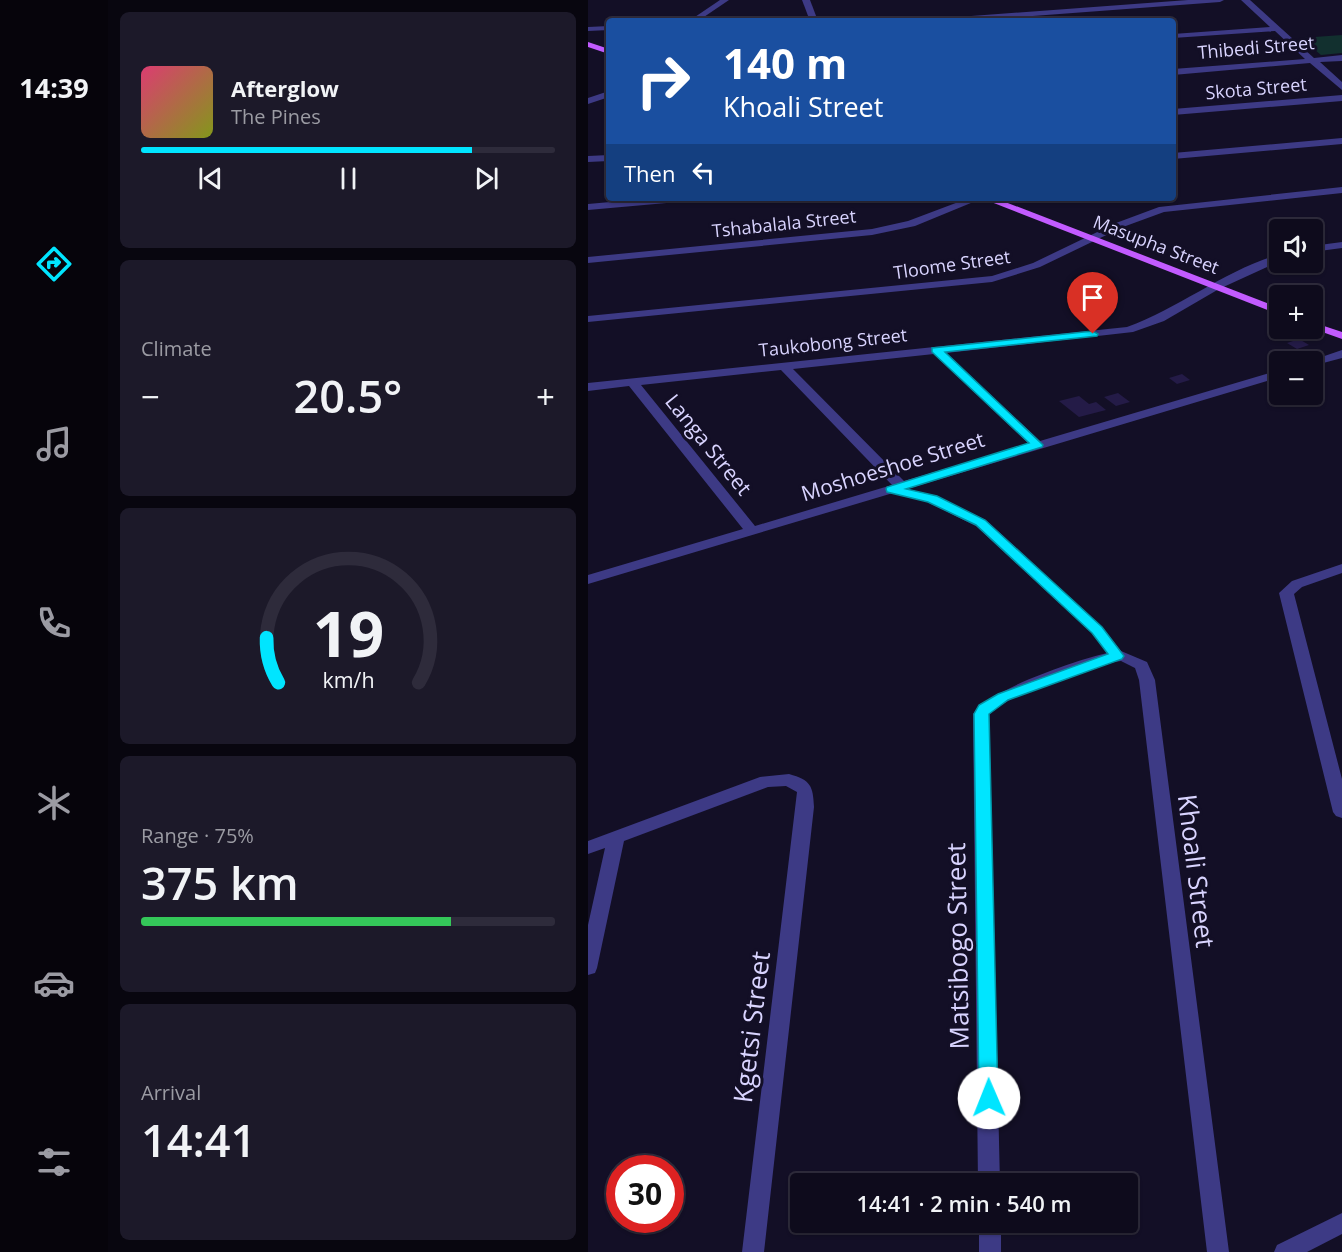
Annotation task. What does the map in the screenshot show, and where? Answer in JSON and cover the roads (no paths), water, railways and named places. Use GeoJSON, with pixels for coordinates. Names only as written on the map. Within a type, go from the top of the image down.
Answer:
{"type":"FeatureCollection","features":[{"type":"Feature","properties":{"kind":"main road"},"geometry":{"type":"LineString","coordinates":[[588,44],[606,51]]}},
{"type":"Feature","properties":{"kind":"main road","name":"Masupha Street"},"geometry":{"type":"LineString","coordinates":[[994,201],[1269,308]]}},
{"type":"Feature","properties":{"kind":"main road"},"geometry":{"type":"LineString","coordinates":[[1323,329],[1342,336]]}},
{"type":"Feature","properties":{"kind":"street"},"geometry":{"type":"LineString","coordinates":[[698,18],[725,0]]}},
{"type":"Feature","properties":{"kind":"street"},"geometry":{"type":"LineString","coordinates":[[806,0],[813,18]]}},
{"type":"Feature","properties":{"kind":"street"},"geometry":{"type":"LineString","coordinates":[[972,18],[1220,0]]}},
{"type":"Feature","properties":{"kind":"street"},"geometry":{"type":"LineString","coordinates":[[1245,0],[1342,87]]}},
{"type":"Feature","properties":{"kind":"street"},"geometry":{"type":"LineString","coordinates":[[588,29],[606,28]]}},
{"type":"Feature","properties":{"kind":"street"},"geometry":{"type":"LineString","coordinates":[[1176,36],[1276,28]]}},
{"type":"Feature","properties":{"kind":"street","name":"Thibedi Street"},"geometry":{"type":"LineString","coordinates":[[1176,72],[1342,58]]}},
{"type":"Feature","properties":{"kind":"street"},"geometry":{"type":"LineString","coordinates":[[588,101],[606,95]]}},
{"type":"Feature","properties":{"kind":"street","name":"Skota Street"},"geometry":{"type":"LineString","coordinates":[[1176,112],[1342,98]]}},
{"type":"Feature","properties":{"kind":"street"},"geometry":{"type":"LineString","coordinates":[[1176,156],[1342,141]]}},
{"type":"Feature","properties":{"kind":"street"},"geometry":{"type":"LineString","coordinates":[[588,159],[606,158]]}},
{"type":"Feature","properties":{"kind":"street","name":"Tloome Street"},"geometry":{"type":"LineString","coordinates":[[588,319],[992,279],[1035,267],[1136,217],[1163,209],[1342,190]]}},
{"type":"Feature","properties":{"kind":"street"},"geometry":{"type":"LineString","coordinates":[[588,207],[655,201]]}},
{"type":"Feature","properties":{"kind":"street","name":"Tshabalala Street"},"geometry":{"type":"LineString","coordinates":[[588,260],[872,232],[911,224],[970,201]]}},
{"type":"Feature","properties":{"kind":"street"},"geometry":{"type":"LineString","coordinates":[[1323,248],[1342,245]]}},
{"type":"Feature","properties":{"kind":"street","name":"Taukobong Street"},"geometry":{"type":"LineString","coordinates":[[588,387],[1129,330],[1160,319],[1215,287],[1269,262]]}},
{"type":"Feature","properties":{"kind":"street"},"geometry":{"type":"LineString","coordinates":[[936,350],[1038,445]]}},
{"type":"Feature","properties":{"kind":"street"},"geometry":{"type":"LineString","coordinates":[[1336,356],[1342,365]]}},
{"type":"Feature","properties":{"kind":"street"},"geometry":{"type":"LineString","coordinates":[[784,367],[896,488],[932,499],[981,523],[1097,630],[1117,656]]}},
{"type":"Feature","properties":{"kind":"street","name":"Moshoeshoe Street"},"geometry":{"type":"LineString","coordinates":[[589,578],[1269,376]]}},
{"type":"Feature","properties":{"kind":"street","name":"Langa Street"},"geometry":{"type":"LineString","coordinates":[[633,383],[752,531]]}},
{"type":"Feature","properties":{"kind":"street"},"geometry":{"type":"LineString","coordinates":[[1342,568],[1297,584],[1286,593],[1342,812]]}},
{"type":"Feature","properties":{"kind":"street","name":"Matsibogo Street"},"geometry":{"type":"LineString","coordinates":[[990,1173],[981,714],[984,708],[1003,697],[1117,656]]}},
{"type":"Feature","properties":{"kind":"street","name":"Khoali Street"},"geometry":{"type":"LineString","coordinates":[[1117,656],[1130,658],[1142,665],[1147,680],[1218,1252]]}},
{"type":"Feature","properties":{"kind":"street","name":"Kgetsi Street"},"geometry":{"type":"LineString","coordinates":[[616,837],[766,781],[789,780],[805,789],[805,807],[753,1252]]}},
{"type":"Feature","properties":{"kind":"street"},"geometry":{"type":"LineString","coordinates":[[588,848],[616,837]]}},
{"type":"Feature","properties":{"kind":"street"},"geometry":{"type":"LineString","coordinates":[[588,968],[616,837]]}},
{"type":"Feature","properties":{"kind":"street"},"geometry":{"type":"LineString","coordinates":[[1284,1252],[1342,1223]]}},
{"type":"Feature","properties":{"kind":"street"},"geometry":{"type":"LineString","coordinates":[[990,1233],[990,1252]]}}]}
